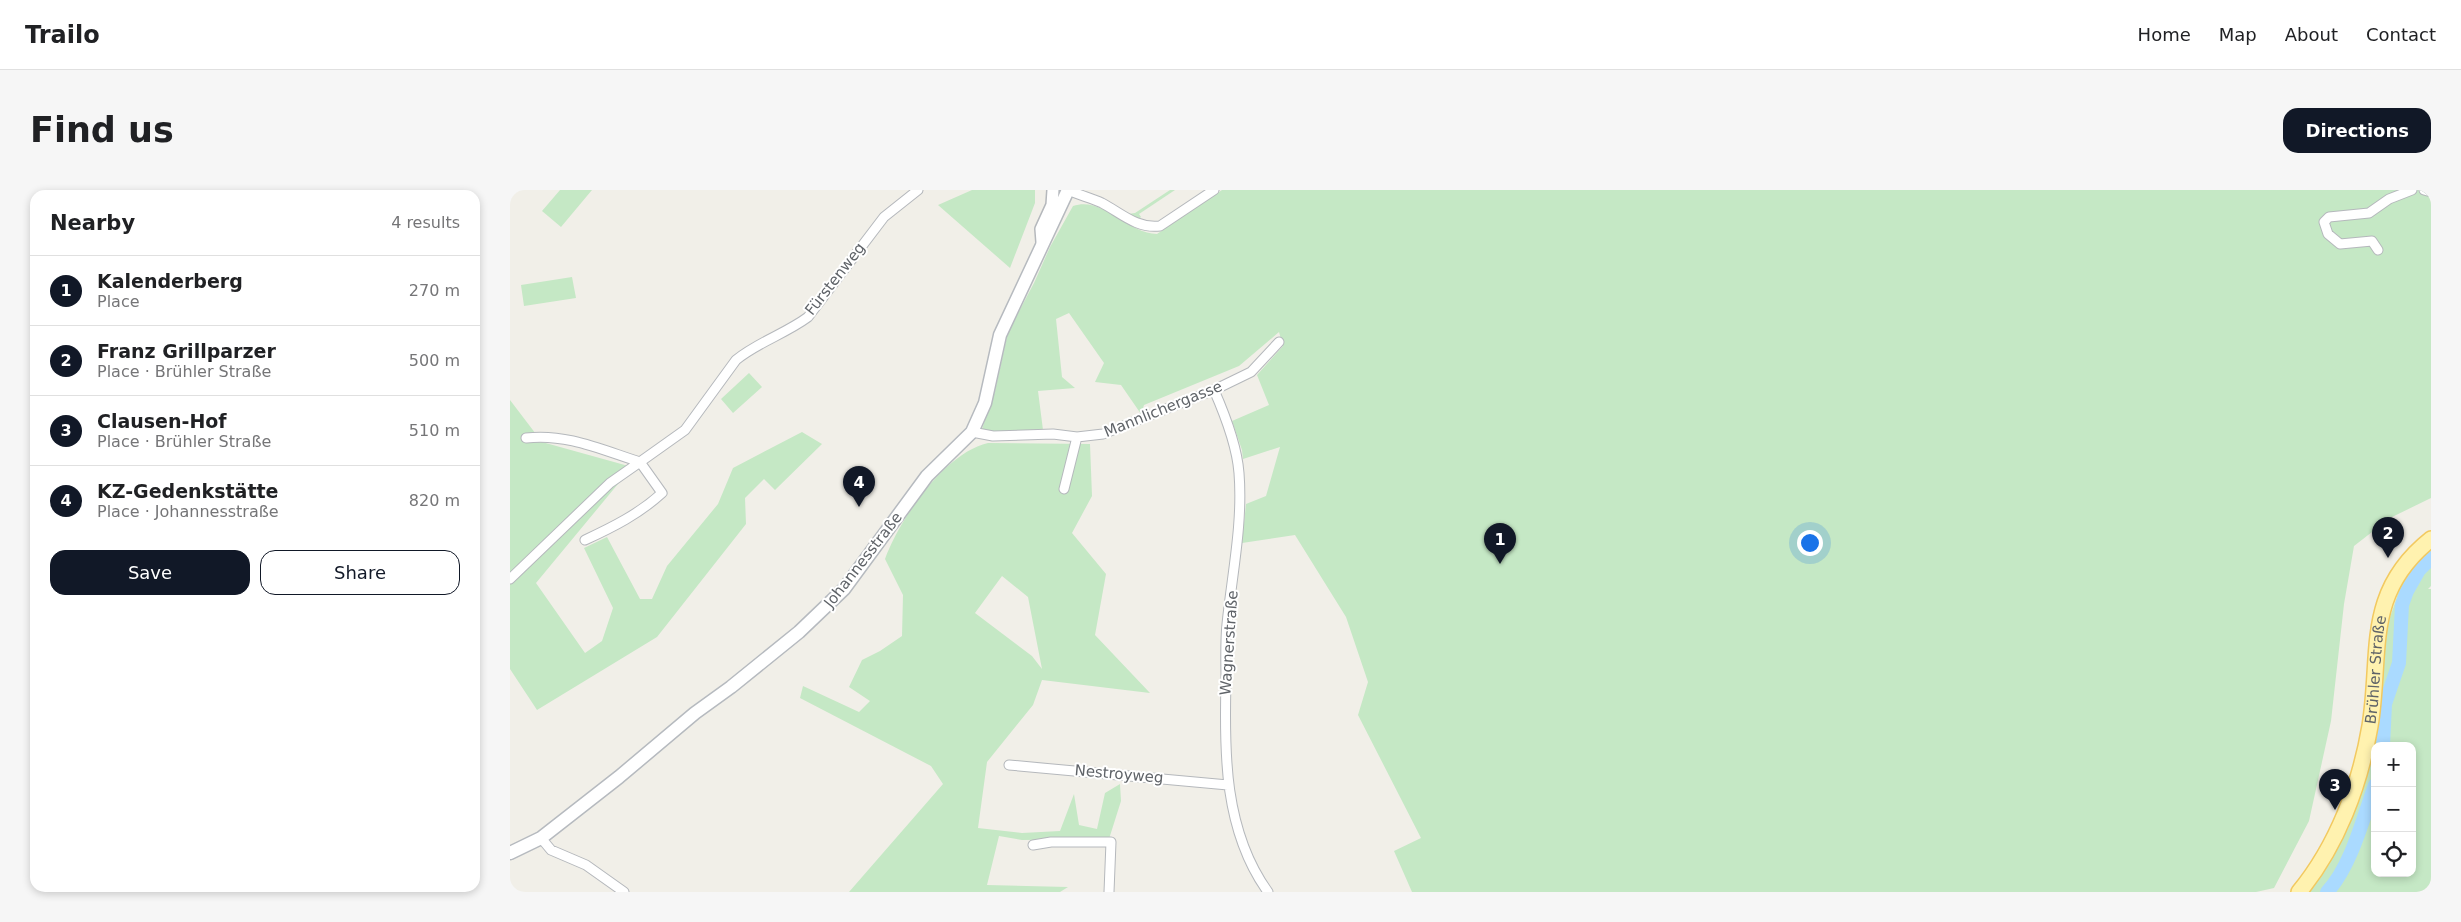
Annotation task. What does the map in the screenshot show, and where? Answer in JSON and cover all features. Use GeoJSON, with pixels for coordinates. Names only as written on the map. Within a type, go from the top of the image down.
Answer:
{"type":"FeatureCollection","features":[{"type":"Feature","properties":{"kind":"main road","name":"Johannesstraße"},"geometry":{"type":"LineString","coordinates":[[510,853],[541,838],[619,777],[695,713],[731,687],[825,609],[855,575],[927,476],[972,432],[985,403],[1000,335],[1068,190]]}},
{"type":"Feature","properties":{"kind":"main road","name":"Brühler Straße"},"geometry":{"type":"LineString","coordinates":[[2299,892],[2333,842],[2352,796],[2370,726],[2378,624],[2386,598],[2404,566],[2431,539]]}},
{"type":"Feature","properties":{"kind":"street","name":"Fürstenweg"},"geometry":{"type":"LineString","coordinates":[[510,579],[610,483],[685,430],[736,360],[746,352],[791,329],[808,317],[884,217],[918,190]]}},
{"type":"Feature","properties":{"kind":"street"},"geometry":{"type":"LineString","coordinates":[[1042,242],[1041,229],[1052,205],[1053,190]]}},
{"type":"Feature","properties":{"kind":"street"},"geometry":{"type":"LineString","coordinates":[[1068,190],[1103,203],[1135,223],[1149,228],[1160,226],[1214,190]]}},
{"type":"Feature","properties":{"kind":"street"},"geometry":{"type":"LineString","coordinates":[[2378,250],[2372,241],[2340,244],[2328,234],[2324,222],[2329,217],[2369,213],[2389,199],[2412,190]]}},
{"type":"Feature","properties":{"kind":"street"},"geometry":{"type":"LineString","coordinates":[[2424,190],[2431,192]]}},
{"type":"Feature","properties":{"kind":"street","name":"Mannlichergasse"},"geometry":{"type":"LineString","coordinates":[[972,432],[993,436],[1053,434],[1077,438],[1103,434],[1123,428],[1214,390],[1251,372],[1278,342]]}},
{"type":"Feature","properties":{"kind":"street","name":"Wagnerstraße"},"geometry":{"type":"LineString","coordinates":[[1214,390],[1234,449],[1239,472],[1236,558],[1227,625],[1225,743],[1228,786],[1244,845],[1268,892]]}},
{"type":"Feature","properties":{"kind":"street"},"geometry":{"type":"LineString","coordinates":[[526,438],[547,435],[563,438],[640,462],[662,493],[646,508],[616,526],[584,540]]}},
{"type":"Feature","properties":{"kind":"street"},"geometry":{"type":"LineString","coordinates":[[1064,489],[1077,438]]}},
{"type":"Feature","properties":{"kind":"street","name":"Nestroyweg"},"geometry":{"type":"LineString","coordinates":[[1009,765],[1228,786]]}},
{"type":"Feature","properties":{"kind":"street"},"geometry":{"type":"LineString","coordinates":[[541,838],[551,850],[586,865],[624,892]]}},
{"type":"Feature","properties":{"kind":"street"},"geometry":{"type":"LineString","coordinates":[[1033,845],[1051,842],[1111,842],[1109,892]]}},
{"type":"Feature","properties":{"kind":"green space"},"geometry":{"type":"Polygon","coordinates":[[[560,190],[592,190],[561,227],[542,211],[560,190]]]}},
{"type":"Feature","properties":{"kind":"green space"},"geometry":{"type":"Polygon","coordinates":[[[972,190],[1035,190],[1035,203],[1010,268],[938,205],[972,190]]]}},
{"type":"Feature","properties":{"kind":"green space"},"geometry":{"type":"Polygon","coordinates":[[[1170,190],[1175,190],[1139,214],[1141,217],[1138,220],[1128,214],[1135,213],[1170,190]]]}},
{"type":"Feature","properties":{"kind":"green space"},"geometry":{"type":"Polygon","coordinates":[[[1222,190],[2431,190],[2431,498],[2390,518],[2354,546],[2344,604],[2331,721],[2309,821],[2274,888],[2256,892],[1412,892],[1394,851],[1421,838],[1358,715],[1368,682],[1346,617],[1295,535],[1242,543],[1246,504],[1266,496],[1280,447],[1243,459],[1242,450],[1232,421],[1269,405],[1257,375],[1283,346],[1279,332],[1239,366],[1144,405],[1141,414],[1121,385],[1095,382],[1104,363],[1069,313],[1056,319],[1062,377],[1075,388],[1038,391],[1043,430],[994,432],[982,429],[995,391],[1008,332],[1034,283],[1050,247],[1073,206],[1084,204],[1095,206],[1135,228],[1157,234],[1222,190]]]}},
{"type":"Feature","properties":{"kind":"green space"},"geometry":{"type":"Polygon","coordinates":[[[572,277],[576,298],[524,306],[521,285],[572,277]]]}},
{"type":"Feature","properties":{"kind":"green space"},"geometry":{"type":"Polygon","coordinates":[[[749,373],[762,387],[733,413],[721,399],[749,373]]]}},
{"type":"Feature","properties":{"kind":"green space"},"geometry":{"type":"Polygon","coordinates":[[[510,400],[542,442],[632,467],[536,583],[585,653],[602,641],[613,608],[584,548],[607,537],[640,599],[652,599],[667,566],[718,504],[733,468],[802,432],[822,444],[775,490],[764,479],[745,498],[746,524],[657,637],[537,710],[510,669],[510,400]]]}},
{"type":"Feature","properties":{"kind":"green space"},"geometry":{"type":"Polygon","coordinates":[[[988,443],[1090,444],[1092,496],[1072,533],[1106,574],[1095,635],[1150,693],[1042,680],[1033,705],[987,762],[978,828],[1022,833],[1060,831],[1074,794],[1079,825],[1097,829],[1105,793],[1120,784],[1121,801],[1109,839],[1022,840],[999,836],[987,885],[1068,887],[1060,892],[849,892],[943,784],[931,766],[800,698],[803,686],[859,712],[870,701],[849,687],[862,660],[880,651],[902,636],[903,595],[885,559],[901,526],[925,490],[955,460],[972,449],[988,443]],[[1002,576],[975,613],[1032,656],[1042,669],[1028,597],[1002,576]]]}},
{"type":"Feature","properties":{"kind":"green space"},"geometry":{"type":"Polygon","coordinates":[[[2431,552],[2431,586],[2428,589],[2431,589],[2431,892],[2308,892],[2348,829],[2371,753],[2371,877],[2416,877],[2416,742],[2374,742],[2379,726],[2384,635],[2403,579],[2431,552]]]}},
{"type":"Feature","properties":{"kind":"waterway"},"geometry":{"type":"LineString","coordinates":[[2383,742],[2385,704],[2399,663],[2402,605],[2407,591],[2419,570],[2431,558]]}},
{"type":"Feature","properties":{"kind":"waterway"},"geometry":{"type":"LineString","coordinates":[[2327,892],[2350,856],[2374,787]]}},
{"type":"Feature","properties":{"kind":"place","name":"KZ-Gedenkstätte"},"geometry":{"type":"Point","coordinates":[859,507]}},
{"type":"Feature","properties":{"kind":"place","name":"Franz Grillparzer"},"geometry":{"type":"Point","coordinates":[2388,558]}},
{"type":"Feature","properties":{"kind":"place","name":"Kalenderberg"},"geometry":{"type":"Point","coordinates":[1500,564]}},
{"type":"Feature","properties":{"kind":"place","name":"Clausen-Hof"},"geometry":{"type":"Point","coordinates":[2335,810]}}]}
